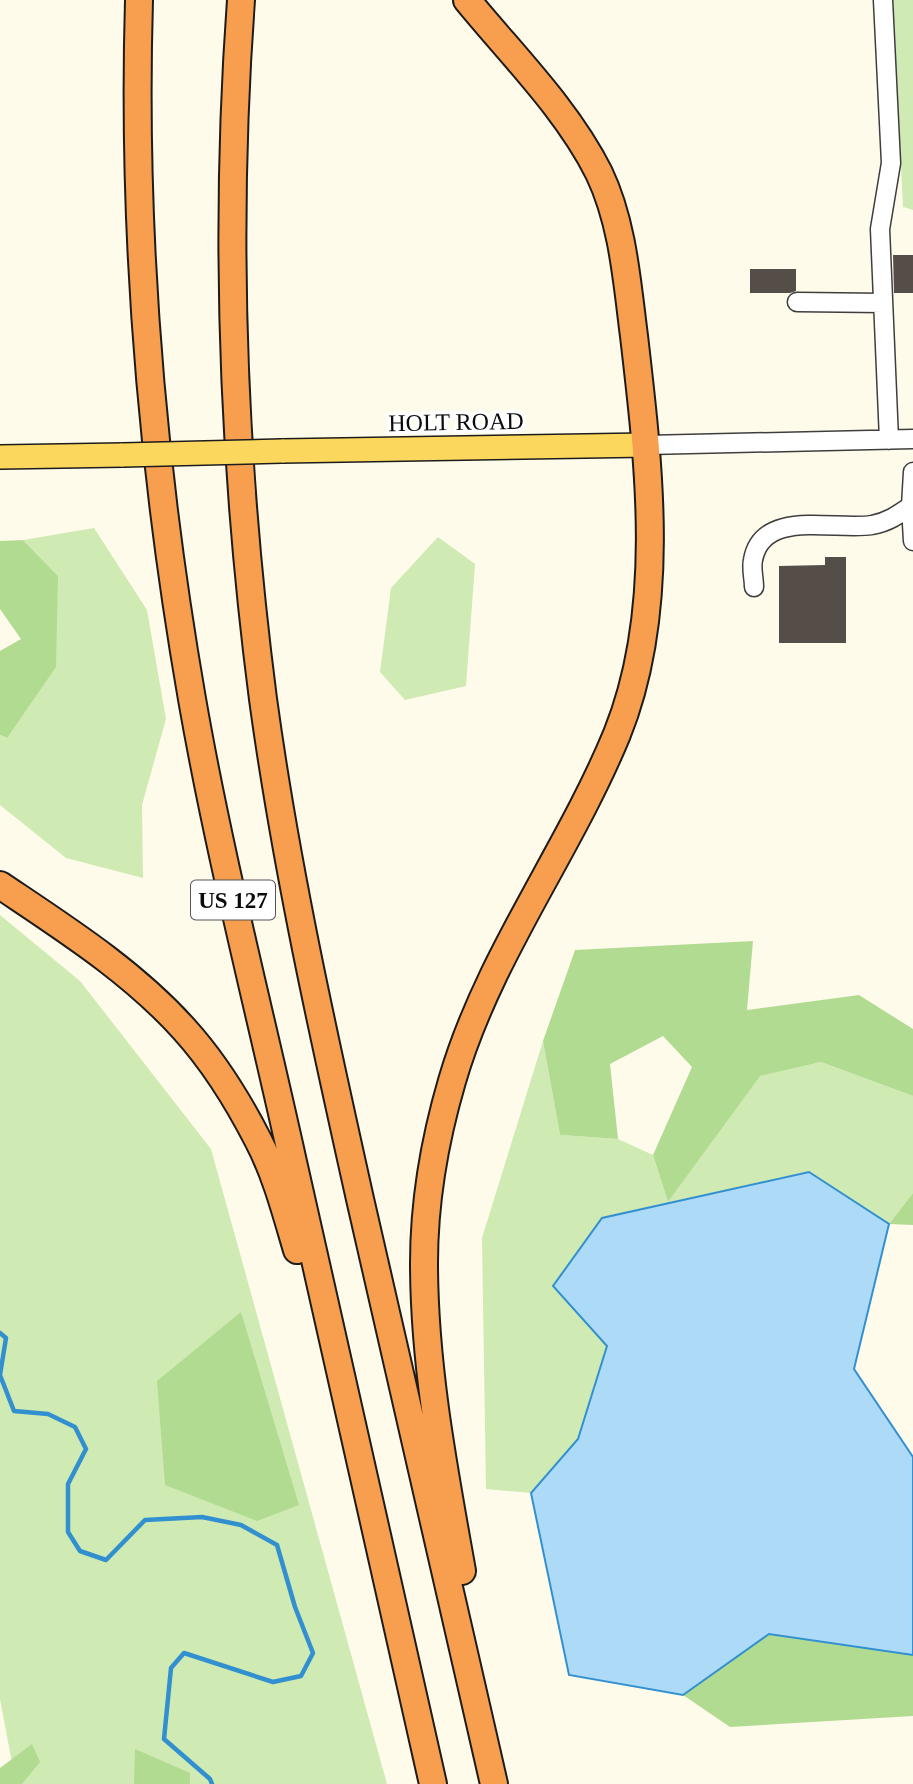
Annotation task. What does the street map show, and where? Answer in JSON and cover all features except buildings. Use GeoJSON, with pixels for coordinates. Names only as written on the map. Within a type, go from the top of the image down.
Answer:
{"type":"FeatureCollection","features":[{"type":"Feature","properties":{"kind":"highway","name":"US 127"},"geometry":{"type":"LineString","coordinates":[[139,0],[138,142],[151,386],[161,483],[192,700],[218,830],[433,1784]]}},
{"type":"Feature","properties":{"kind":"highway","name":"US 127"},"geometry":{"type":"LineString","coordinates":[[241,0],[234,150],[236,378],[249,569],[263,696],[296,902],[373,1255],[494,1784]]}},
{"type":"Feature","properties":{"kind":"highway"},"geometry":{"type":"LineString","coordinates":[[467,0],[579,140],[599,174],[613,212],[624,258],[647,445],[650,519],[642,644],[618,732],[594,783],[520,920],[467,1037],[452,1082],[429,1196],[424,1259],[425,1315],[442,1450],[473,1637],[474,1699]]}},
{"type":"Feature","properties":{"kind":"highway"},"geometry":{"type":"LineString","coordinates":[[0,885],[114,964],[151,996],[184,1029],[235,1100],[259,1141],[279,1189],[298,1253],[333,1399],[361,1466]]}},
{"type":"Feature","properties":{"kind":"main road","name":"HOLT ROAD"},"geometry":{"type":"LineString","coordinates":[[0,457],[647,445]]}},
{"type":"Feature","properties":{"kind":"street"},"geometry":{"type":"LineString","coordinates":[[883,0],[891,163],[880,229],[889,440]]}},
{"type":"Feature","properties":{"kind":"street"},"geometry":{"type":"LineString","coordinates":[[797,302],[883,303]]}},
{"type":"Feature","properties":{"kind":"street","name":"HOLT ROAD"},"geometry":{"type":"LineString","coordinates":[[647,445],[913,439]]}},
{"type":"Feature","properties":{"kind":"street"},"geometry":{"type":"LineString","coordinates":[[913,472],[913,541]]}},
{"type":"Feature","properties":{"kind":"street"},"geometry":{"type":"LineString","coordinates":[[754,587],[752,561],[760,541],[772,530],[792,526],[871,525],[894,518],[911,506]]}},
{"type":"Feature","properties":{"kind":"green space"},"geometry":{"type":"Polygon","coordinates":[[[893,0],[913,0],[913,210],[903,207],[893,0]]]}},
{"type":"Feature","properties":{"kind":"green space"},"geometry":{"type":"Polygon","coordinates":[[[94,528],[147,610],[166,719],[142,805],[143,878],[66,858],[0,805],[0,735],[6,738],[58,576],[23,540],[94,528]]]}},
{"type":"Feature","properties":{"kind":"green space"},"geometry":{"type":"Polygon","coordinates":[[[438,537],[475,564],[466,686],[405,700],[380,672],[391,588],[438,537]]]}},
{"type":"Feature","properties":{"kind":"green space"},"geometry":{"type":"Polygon","coordinates":[[[23,540],[58,576],[56,667],[7,738],[0,735],[0,651],[21,639],[0,609],[0,541],[23,540]]]}},
{"type":"Feature","properties":{"kind":"green space"},"geometry":{"type":"Polygon","coordinates":[[[0,915],[80,981],[211,1149],[387,1784],[16,1784],[0,1699],[0,915]]]}},
{"type":"Feature","properties":{"kind":"green space"},"geometry":{"type":"Polygon","coordinates":[[[753,941],[747,1010],[859,995],[913,1029],[913,1096],[821,1062],[760,1076],[668,1202],[653,1155],[692,1067],[663,1036],[610,1064],[618,1139],[560,1135],[543,1041],[575,950],[753,941]]]}},
{"type":"Feature","properties":{"kind":"green space"},"geometry":{"type":"Polygon","coordinates":[[[543,1041],[560,1135],[618,1139],[653,1155],[668,1202],[759,1076],[821,1062],[913,1096],[913,1193],[889,1224],[808,1172],[553,1286],[607,1346],[578,1439],[531,1493],[486,1489],[482,1238],[543,1041]]]}},
{"type":"Feature","properties":{"kind":"green space"},"geometry":{"type":"Polygon","coordinates":[[[913,1193],[913,1225],[889,1224],[913,1193]]]}},
{"type":"Feature","properties":{"kind":"green space"},"geometry":{"type":"Polygon","coordinates":[[[241,1312],[299,1505],[257,1521],[165,1485],[157,1381],[241,1312]]]}},
{"type":"Feature","properties":{"kind":"green space"},"geometry":{"type":"Polygon","coordinates":[[[769,1634],[913,1655],[913,1716],[730,1727],[683,1695],[769,1634]]]}},
{"type":"Feature","properties":{"kind":"green space"},"geometry":{"type":"Polygon","coordinates":[[[32,1744],[40,1762],[22,1784],[0,1784],[0,1768],[32,1744]]]}},
{"type":"Feature","properties":{"kind":"green space"},"geometry":{"type":"Polygon","coordinates":[[[135,1749],[190,1773],[190,1784],[134,1784],[135,1749]]]}},
{"type":"Feature","properties":{"kind":"water"},"geometry":{"type":"Polygon","coordinates":[[[809,1172],[889,1224],[854,1369],[913,1457],[913,1655],[769,1634],[683,1695],[569,1675],[531,1493],[578,1439],[607,1346],[553,1286],[602,1218],[809,1172]]]}},
{"type":"Feature","properties":{"kind":"waterway"},"geometry":{"type":"LineString","coordinates":[[0,1333],[6,1338],[0,1375]]}},
{"type":"Feature","properties":{"kind":"waterway"},"geometry":{"type":"LineString","coordinates":[[0,1375],[14,1411],[48,1414],[75,1427],[86,1449],[68,1484],[68,1532],[80,1551],[106,1560],[145,1520],[202,1517],[241,1525],[277,1545],[295,1607],[313,1653],[301,1676],[273,1682],[184,1653],[171,1668],[164,1739],[210,1779],[212,1784]]}}]}
